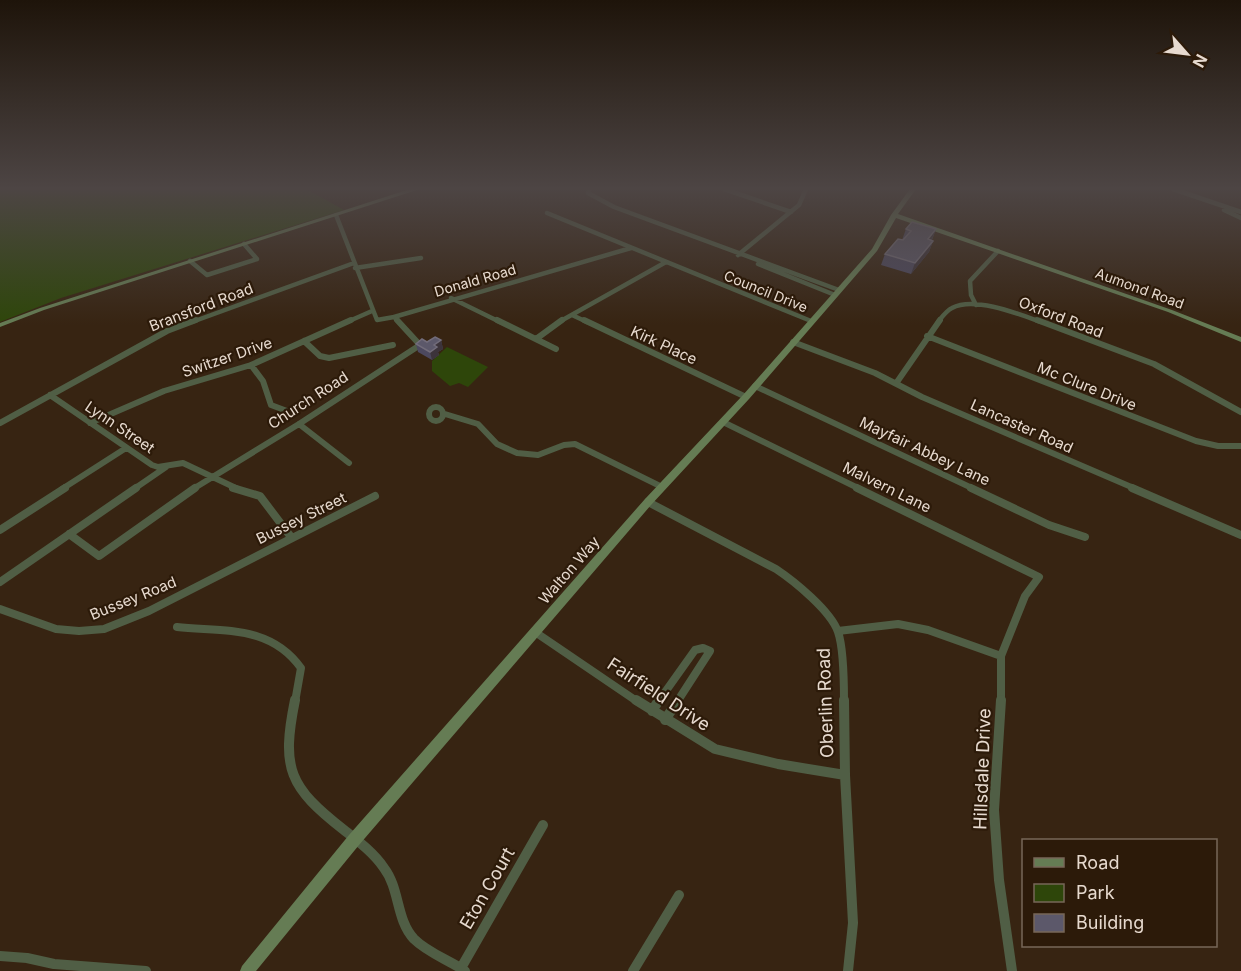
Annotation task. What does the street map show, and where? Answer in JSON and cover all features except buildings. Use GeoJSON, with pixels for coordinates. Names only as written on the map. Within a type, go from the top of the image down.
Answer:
{"type":"FeatureCollection","features":[{"type":"Feature","properties":{"kind":"main road"},"geometry":{"type":"LineString","coordinates":[[0,326],[42,309],[275,234]]}},
{"type":"Feature","properties":{"kind":"main road","name":"Walton Way"},"geometry":{"type":"LineString","coordinates":[[247,971],[354,840],[648,502],[746,397],[875,250],[884,234]]}},
{"type":"Feature","properties":{"kind":"main road","name":"Aumond Road"},"geometry":{"type":"LineString","coordinates":[[950,234],[1170,310],[1241,340]]}},
{"type":"Feature","properties":{"kind":"street"},"geometry":{"type":"LineString","coordinates":[[343,234],[377,320],[394,317]]}},
{"type":"Feature","properties":{"kind":"street","name":"Council Drive"},"geometry":{"type":"LineString","coordinates":[[598,234],[811,321]]}},
{"type":"Feature","properties":{"kind":"street"},"geometry":{"type":"LineString","coordinates":[[685,234],[748,258],[766,268],[837,292]]}},
{"type":"Feature","properties":{"kind":"street"},"geometry":{"type":"LineString","coordinates":[[738,255],[763,234]]}},
{"type":"Feature","properties":{"kind":"street"},"geometry":{"type":"LineString","coordinates":[[190,261],[207,275],[257,259],[244,244]]}},
{"type":"Feature","properties":{"kind":"street","name":"Donald Road"},"geometry":{"type":"LineString","coordinates":[[394,317],[451,298],[574,267],[631,248]]}},
{"type":"Feature","properties":{"kind":"street"},"geometry":{"type":"LineString","coordinates":[[976,305],[971,296],[970,281],[998,251]]}},
{"type":"Feature","properties":{"kind":"street","name":"Bransford Road"},"geometry":{"type":"LineString","coordinates":[[0,423],[167,331],[354,266],[421,258]]}},
{"type":"Feature","properties":{"kind":"street"},"geometry":{"type":"LineString","coordinates":[[536,339],[572,315],[666,262]]}},
{"type":"Feature","properties":{"kind":"street"},"geometry":{"type":"LineString","coordinates":[[451,298],[556,349]]}},
{"type":"Feature","properties":{"kind":"street","name":"Oxford Road"},"geometry":{"type":"LineString","coordinates":[[897,382],[927,336],[949,309],[959,305],[976,305],[1009,310],[1154,364],[1241,412]]}},
{"type":"Feature","properties":{"kind":"street","name":"Switzer Drive"},"geometry":{"type":"LineString","coordinates":[[90,423],[164,391],[251,365],[372,311]]}},
{"type":"Feature","properties":{"kind":"street","name":"Kirk Place"},"geometry":{"type":"LineString","coordinates":[[572,315],[746,397]]}},
{"type":"Feature","properties":{"kind":"street","name":"Church Road"},"geometry":{"type":"LineString","coordinates":[[69,534],[99,556],[210,477],[298,424],[420,345],[394,317]]}},
{"type":"Feature","properties":{"kind":"street","name":"Mc Clure Drive"},"geometry":{"type":"LineString","coordinates":[[927,336],[1196,441],[1218,446],[1241,446]]}},
{"type":"Feature","properties":{"kind":"street"},"geometry":{"type":"LineString","coordinates":[[304,341],[320,355],[331,359],[381,344],[393,345]]}},
{"type":"Feature","properties":{"kind":"street","name":"Lancaster Road"},"geometry":{"type":"LineString","coordinates":[[793,342],[851,362],[897,382],[922,397],[1241,535]]}},
{"type":"Feature","properties":{"kind":"street"},"geometry":{"type":"LineString","coordinates":[[251,365],[264,383],[271,405],[277,410],[287,411]]}},
{"type":"Feature","properties":{"kind":"street","name":"Mayfair Abbey Lane"},"geometry":{"type":"LineString","coordinates":[[755,386],[1049,525],[1085,537]]}},
{"type":"Feature","properties":{"kind":"street","name":"Lynn Street"},"geometry":{"type":"LineString","coordinates":[[50,396],[152,465],[183,463],[210,477],[260,496],[291,537]]}},
{"type":"Feature","properties":{"kind":"street"},"geometry":{"type":"LineString","coordinates":[[445,414],[478,424],[497,444],[508,451],[538,455],[564,445],[575,444],[662,487]]}},
{"type":"Feature","properties":{"kind":"street","name":"Malvern Lane"},"geometry":{"type":"LineString","coordinates":[[723,422],[1039,577]]}},
{"type":"Feature","properties":{"kind":"street"},"geometry":{"type":"LineString","coordinates":[[298,424],[349,463]]}},
{"type":"Feature","properties":{"kind":"street"},"geometry":{"type":"LineString","coordinates":[[0,530],[126,447]]}},
{"type":"Feature","properties":{"kind":"street"},"geometry":{"type":"LineString","coordinates":[[0,582],[168,465]]}},
{"type":"Feature","properties":{"kind":"street","name":"Bussey Street"},"geometry":{"type":"LineString","coordinates":[[238,564],[375,496]]}},
{"type":"Feature","properties":{"kind":"street","name":"Oberlin Road"},"geometry":{"type":"LineString","coordinates":[[648,502],[786,576],[817,603],[838,630],[844,679],[844,775],[854,923],[848,971]]}},
{"type":"Feature","properties":{"kind":"street","name":"Bussey Road"},"geometry":{"type":"LineString","coordinates":[[0,609],[35,625],[60,630],[94,631],[163,603],[238,564]]}},
{"type":"Feature","properties":{"kind":"street","name":"Hillsdale Drive"},"geometry":{"type":"LineString","coordinates":[[1012,971],[999,880],[994,810],[1002,711],[1001,656],[1020,607],[1039,577]]}},
{"type":"Feature","properties":{"kind":"street"},"geometry":{"type":"LineString","coordinates":[[838,630],[898,624],[928,630],[1001,656]]}},
{"type":"Feature","properties":{"kind":"street"},"geometry":{"type":"LineString","coordinates":[[177,627],[276,642],[292,655],[301,668],[287,748],[292,776],[312,801],[354,840],[374,855],[385,868],[394,884],[406,925],[415,939],[463,969]]}},
{"type":"Feature","properties":{"kind":"street","name":"Fairfield Drive"},"geometry":{"type":"LineString","coordinates":[[535,632],[687,734],[723,751],[778,764],[844,775]]}},
{"type":"Feature","properties":{"kind":"street"},"geometry":{"type":"LineString","coordinates":[[652,711],[688,657],[695,650],[703,648],[710,651],[707,659],[665,720]]}},
{"type":"Feature","properties":{"kind":"street","name":"Eton Court"},"geometry":{"type":"LineString","coordinates":[[463,969],[543,825]]}},
{"type":"Feature","properties":{"kind":"street"},"geometry":{"type":"LineString","coordinates":[[633,971],[679,896]]}},
{"type":"Feature","properties":{"kind":"street"},"geometry":{"type":"LineString","coordinates":[[0,956],[54,964],[146,971]]}},
{"type":"Feature","properties":{"kind":"green space"},"geometry":{"type":"Polygon","coordinates":[[[0,234],[266,234],[61,298],[0,322],[0,234]]]}},
{"type":"Feature","properties":{"kind":"green space"},"geometry":{"type":"Polygon","coordinates":[[[447,347],[488,367],[468,387],[459,383],[450,386],[432,371],[432,361],[447,347]]]}}]}
